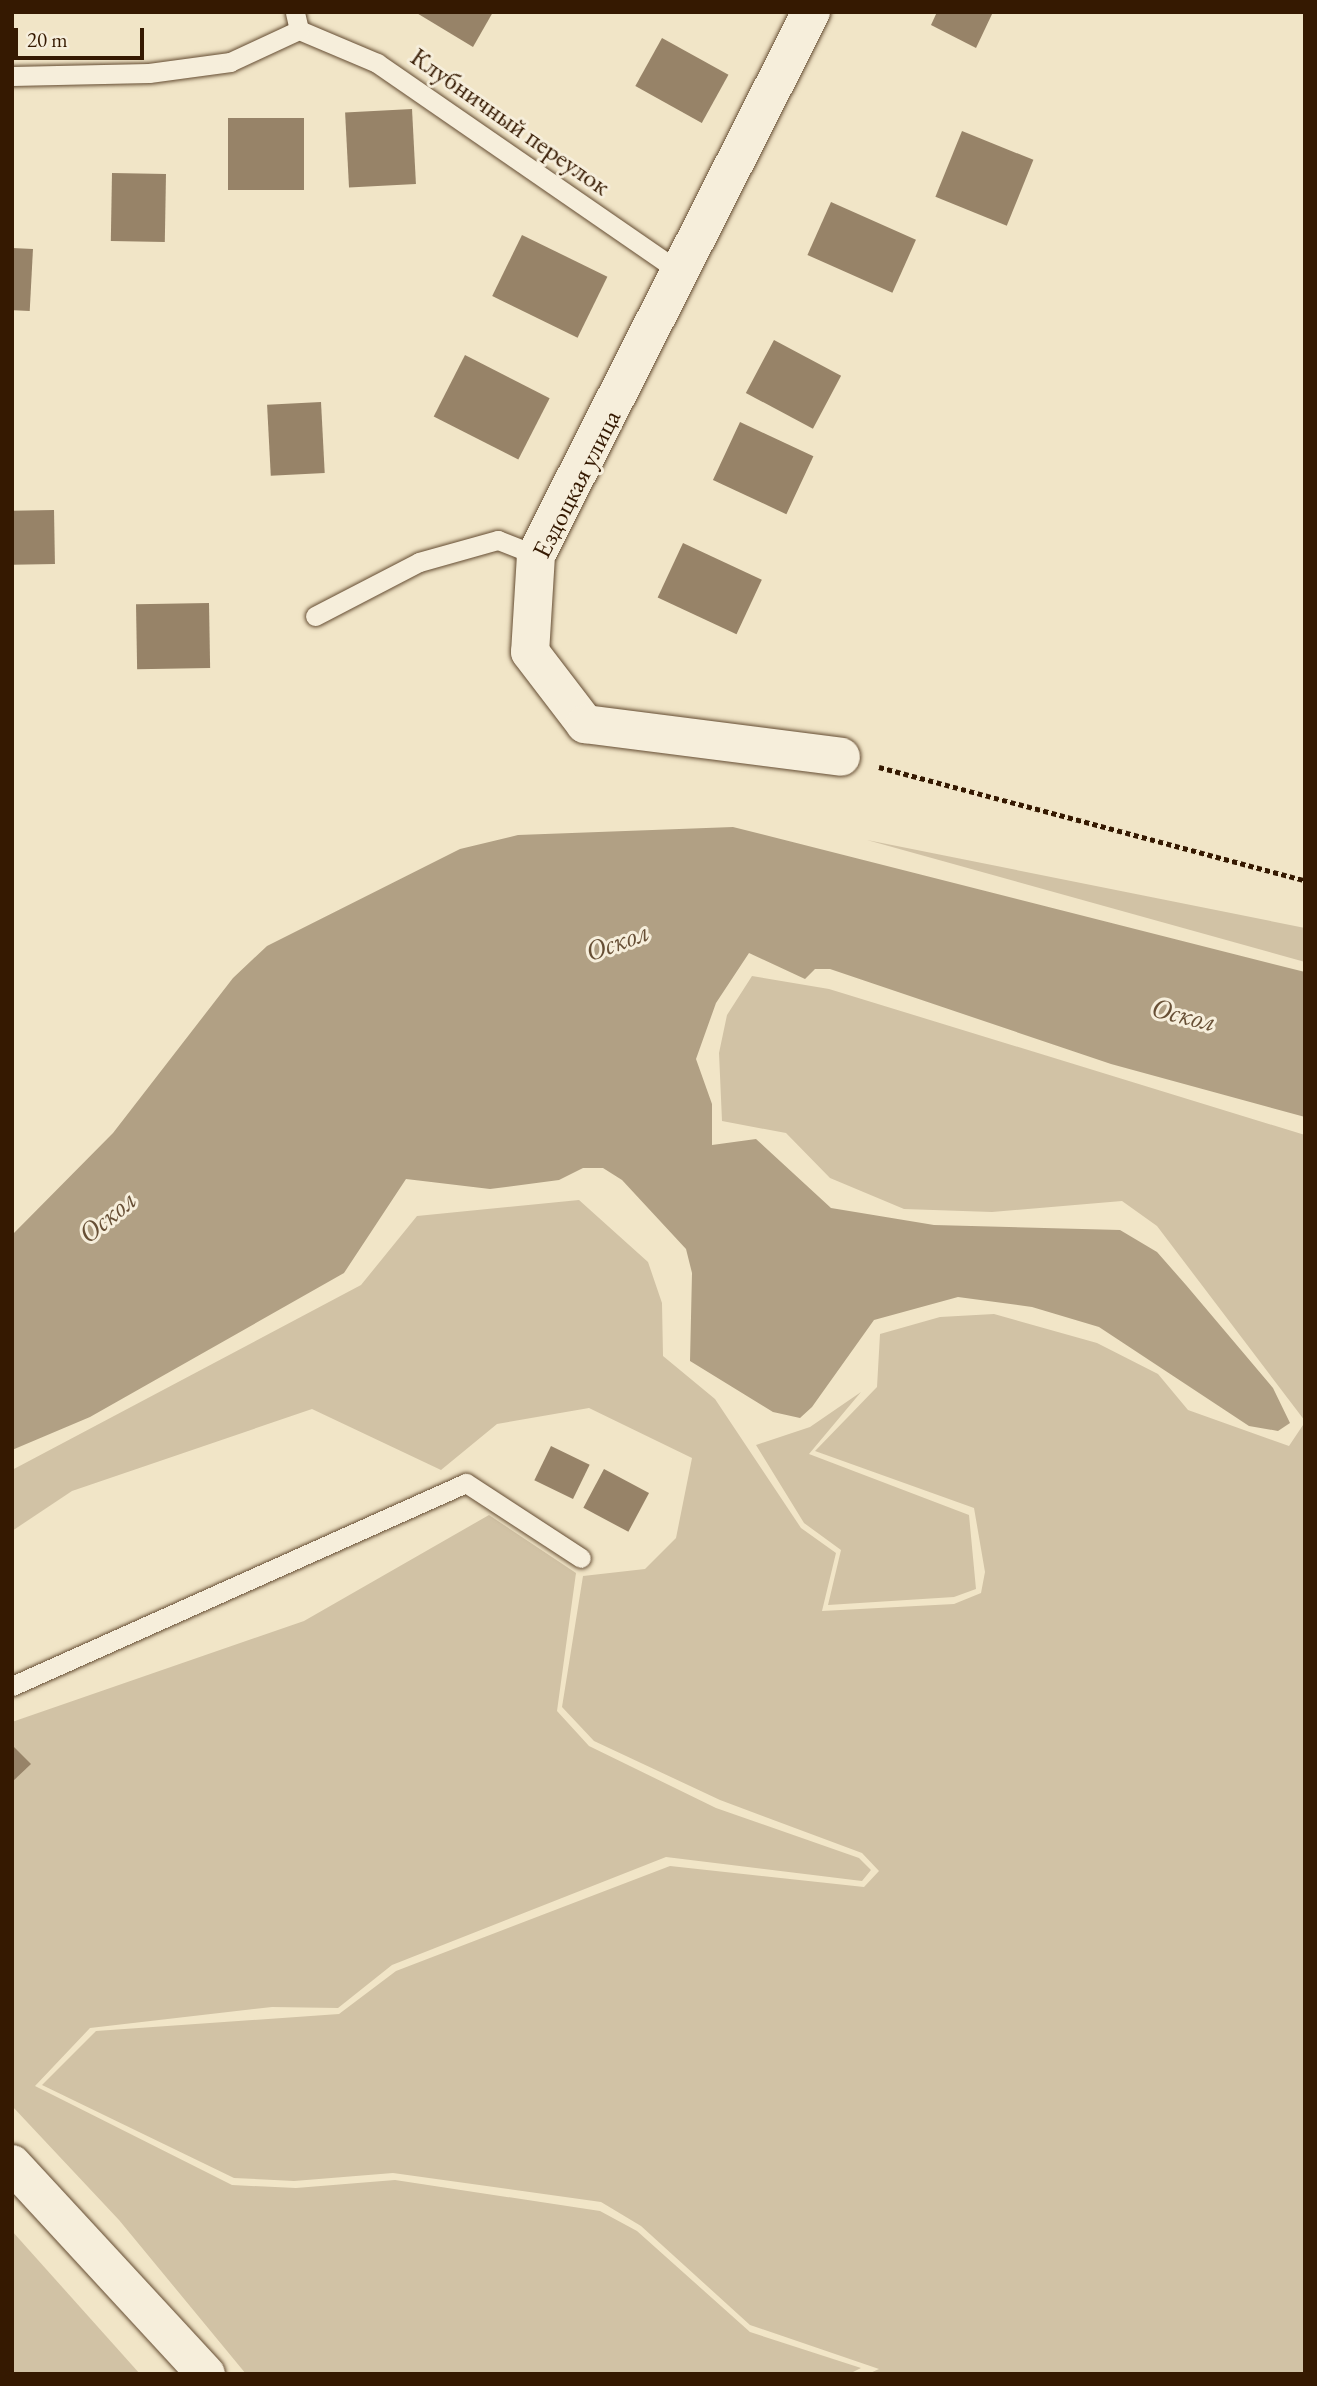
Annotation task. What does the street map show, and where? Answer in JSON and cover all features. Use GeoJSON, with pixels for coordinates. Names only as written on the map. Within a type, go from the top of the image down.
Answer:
{"type":"FeatureCollection","features":[{"type":"Feature","properties":{"kind":"street","name":"Ездоцкая улица"},"geometry":{"type":"LineString","coordinates":[[811,12],[683,274],[536,555],[530,652],[584,724],[841,757]]}},
{"type":"Feature","properties":{"kind":"street"},"geometry":{"type":"LineString","coordinates":[[12,2164],[206,2374]]}},
{"type":"Feature","properties":{"kind":"lane","name":"Клубничный переулок"},"geometry":{"type":"LineString","coordinates":[[12,76],[149,73],[230,62],[297,21],[377,63],[683,274]]}},
{"type":"Feature","properties":{"kind":"lane"},"geometry":{"type":"LineString","coordinates":[[315,616],[419,562],[498,540],[536,555]]}},
{"type":"Feature","properties":{"kind":"lane"},"geometry":{"type":"LineString","coordinates":[[12,1686],[466,1483],[581,1558]]}},
{"type":"Feature","properties":{"kind":"path"},"geometry":{"type":"LineString","coordinates":[[841,757],[1305,880]]}},
{"type":"Feature","properties":{"kind":"shaded area"},"geometry":{"type":"Polygon","coordinates":[[[867,840],[1305,928],[1305,962],[867,840]]]}},
{"type":"Feature","properties":{"kind":"shaded area"},"geometry":{"type":"Polygon","coordinates":[[[752,976],[829,989],[1305,1135],[1305,1421],[1157,1226],[1122,1201],[992,1212],[904,1209],[830,1178],[786,1133],[722,1121],[719,1053],[727,1015],[752,976]]]}},
{"type":"Feature","properties":{"kind":"shaded area"},"geometry":{"type":"Polygon","coordinates":[[[579,1200],[648,1262],[662,1303],[663,1356],[715,1399],[801,1528],[836,1553],[822,1611],[954,1604],[981,1593],[985,1572],[974,1508],[815,1451],[877,1387],[880,1334],[940,1317],[994,1314],[1097,1343],[1158,1374],[1188,1410],[1289,1446],[1305,1422],[1305,2374],[868,2374],[879,2369],[750,2325],[641,2226],[601,2202],[393,2173],[294,2181],[234,2178],[42,2085],[96,2031],[339,2014],[396,1971],[670,1866],[864,1887],[879,1871],[862,1853],[720,1800],[594,1741],[562,1707],[583,1576],[645,1569],[676,1538],[692,1458],[589,1408],[497,1424],[441,1470],[312,1409],[72,1491],[12,1531],[12,1470],[361,1285],[417,1216],[579,1200]]]}},
{"type":"Feature","properties":{"kind":"shaded area"},"geometry":{"type":"Polygon","coordinates":[[[861,1392],[809,1454],[969,1515],[976,1589],[954,1597],[828,1605],[841,1550],[804,1523],[756,1445],[810,1427],[861,1392]]]}},
{"type":"Feature","properties":{"kind":"shaded area"},"geometry":{"type":"Polygon","coordinates":[[[489,1515],[576,1573],[557,1711],[589,1746],[716,1808],[859,1858],[871,1870],[862,1881],[666,1857],[392,1965],[338,2008],[272,2007],[90,2028],[35,2086],[232,2185],[296,2188],[395,2180],[600,2211],[637,2231],[750,2332],[861,2368],[849,2374],[246,2374],[119,2220],[12,2106],[12,1722],[304,1621],[489,1515]]]}},
{"type":"Feature","properties":{"kind":"shaded area"},"geometry":{"type":"Polygon","coordinates":[[[12,2231],[140,2374],[12,2374],[12,2231]]]}},
{"type":"Feature","properties":{"kind":"water","name":"Оскол"},"geometry":{"type":"Polygon","coordinates":[[[733,827],[1305,972],[1305,1117],[1111,1064],[830,969],[815,969],[805,979],[749,953],[716,1003],[696,1059],[712,1104],[712,1145],[756,1139],[831,1208],[934,1225],[1120,1230],[1157,1252],[1273,1388],[1290,1423],[1278,1431],[1249,1426],[1099,1327],[1032,1307],[958,1297],[874,1320],[812,1407],[800,1418],[773,1412],[690,1361],[692,1273],[686,1249],[622,1180],[603,1168],[583,1168],[559,1180],[490,1189],[406,1179],[344,1273],[90,1417],[12,1450],[12,1235],[113,1133],[233,978],[267,946],[460,849],[518,835],[733,827]]]}},
{"type":"Feature","properties":{"kind":"building"},"geometry":{"type":"Polygon","coordinates":[[[415,12],[493,12],[473,47],[415,12]]]}},
{"type":"Feature","properties":{"kind":"building"},"geometry":{"type":"Polygon","coordinates":[[[937,12],[993,12],[976,48],[931,25],[937,12]]]}},
{"type":"Feature","properties":{"kind":"building"},"geometry":{"type":"Polygon","coordinates":[[[662,38],[728,75],[702,123],[635,86],[662,38]]]}},
{"type":"Feature","properties":{"kind":"building"},"geometry":{"type":"Polygon","coordinates":[[[412,109],[416,184],[349,187],[345,113],[412,109]]]}},
{"type":"Feature","properties":{"kind":"building"},"geometry":{"type":"Polygon","coordinates":[[[228,118],[304,118],[304,190],[228,190],[228,118]]]}},
{"type":"Feature","properties":{"kind":"building"},"geometry":{"type":"Polygon","coordinates":[[[962,131],[1033,160],[1007,226],[935,197],[962,131]]]}},
{"type":"Feature","properties":{"kind":"building"},"geometry":{"type":"Polygon","coordinates":[[[112,173],[166,174],[165,242],[111,241],[112,173]]]}},
{"type":"Feature","properties":{"kind":"building"},"geometry":{"type":"Polygon","coordinates":[[[831,202],[916,240],[892,293],[807,255],[831,202]]]}},
{"type":"Feature","properties":{"kind":"building"},"geometry":{"type":"Polygon","coordinates":[[[522,235],[607,277],[578,338],[492,296],[522,235]]]}},
{"type":"Feature","properties":{"kind":"building"},"geometry":{"type":"Polygon","coordinates":[[[12,248],[33,249],[30,311],[12,310],[12,248]]]}},
{"type":"Feature","properties":{"kind":"building"},"geometry":{"type":"Polygon","coordinates":[[[774,340],[841,376],[813,429],[746,393],[774,340]]]}},
{"type":"Feature","properties":{"kind":"building"},"geometry":{"type":"Polygon","coordinates":[[[465,355],[550,398],[518,460],[434,416],[465,355]]]}},
{"type":"Feature","properties":{"kind":"building"},"geometry":{"type":"Polygon","coordinates":[[[321,402],[325,473],[271,476],[267,405],[321,402]]]}},
{"type":"Feature","properties":{"kind":"building"},"geometry":{"type":"Polygon","coordinates":[[[740,422],[813,456],[786,514],[713,480],[740,422]]]}},
{"type":"Feature","properties":{"kind":"building"},"geometry":{"type":"Polygon","coordinates":[[[54,510],[55,564],[13,565],[12,511],[54,510]]]}},
{"type":"Feature","properties":{"kind":"building"},"geometry":{"type":"Polygon","coordinates":[[[683,543],[762,580],[736,634],[658,597],[683,543]]]}},
{"type":"Feature","properties":{"kind":"building"},"geometry":{"type":"Polygon","coordinates":[[[209,603],[210,668],[137,669],[136,604],[209,603]]]}},
{"type":"Feature","properties":{"kind":"building"},"geometry":{"type":"Polygon","coordinates":[[[551,1446],[590,1465],[573,1499],[534,1480],[551,1446]]]}},
{"type":"Feature","properties":{"kind":"building"},"geometry":{"type":"Polygon","coordinates":[[[604,1469],[649,1493],[628,1532],[583,1508],[604,1469]]]}},
{"type":"Feature","properties":{"kind":"building"},"geometry":{"type":"Polygon","coordinates":[[[12,1745],[31,1764],[12,1782],[12,1745]]]}}]}
